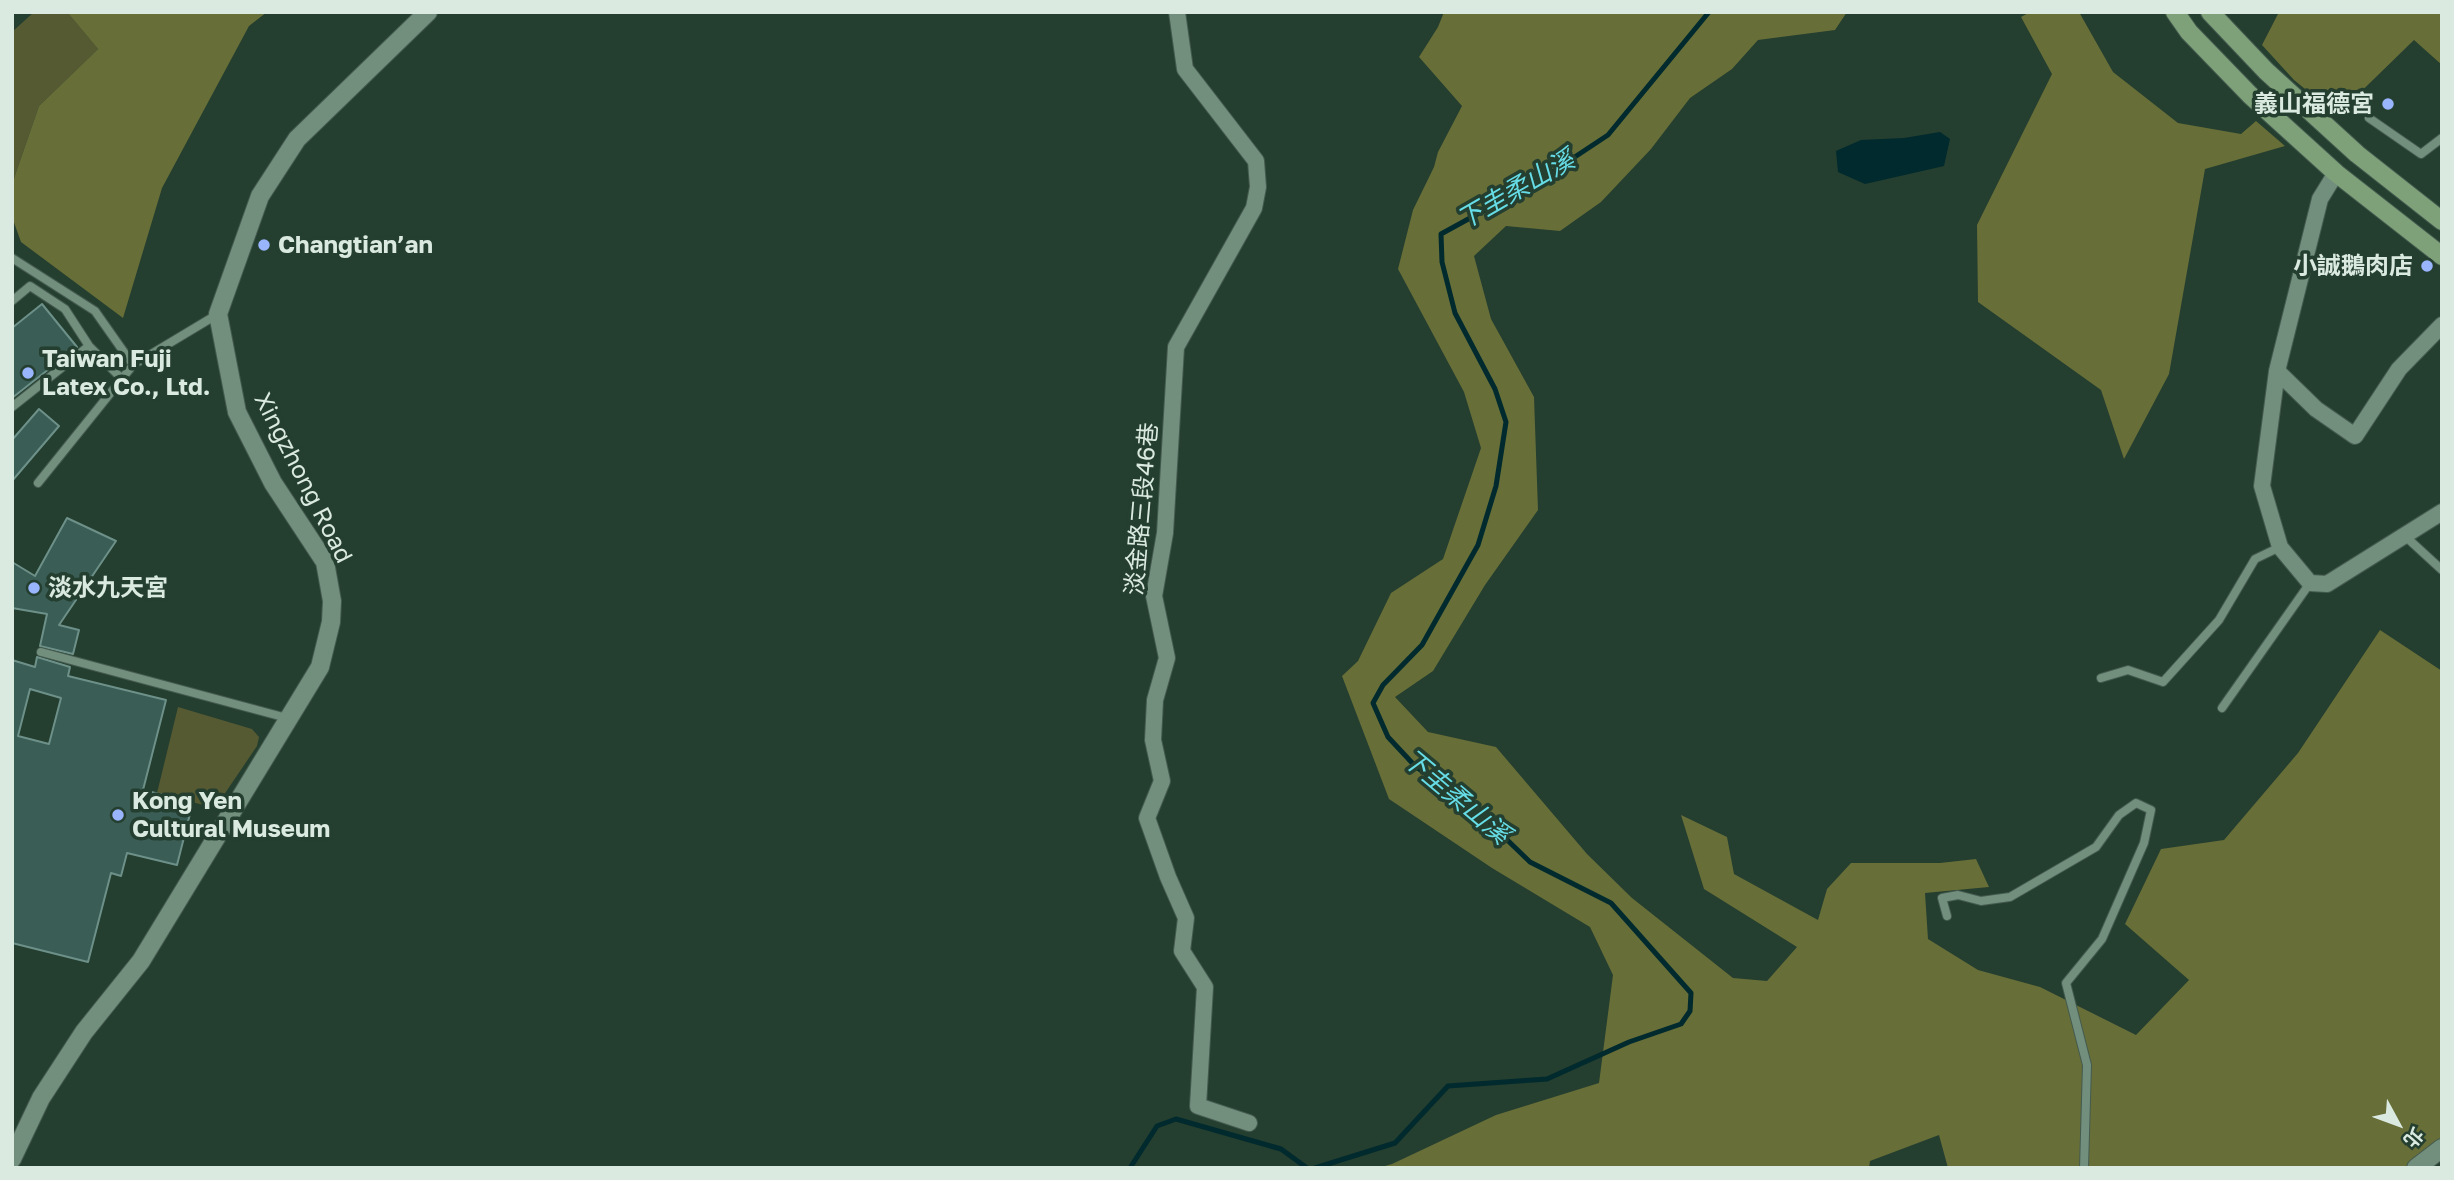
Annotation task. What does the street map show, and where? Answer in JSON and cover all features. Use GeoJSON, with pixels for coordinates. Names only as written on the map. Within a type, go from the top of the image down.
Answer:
{"type":"FeatureCollection","features":[{"type":"Feature","properties":{"kind":"main road"},"geometry":{"type":"LineString","coordinates":[[2175,12],[2189,32],[2250,94],[2336,173],[2442,257]]}},
{"type":"Feature","properties":{"kind":"main road"},"geometry":{"type":"LineString","coordinates":[[2214,14],[2266,71],[2357,154],[2442,221]]}},
{"type":"Feature","properties":{"kind":"street"},"geometry":{"type":"LineString","coordinates":[[218,314],[260,196],[298,139],[428,12]]}},
{"type":"Feature","properties":{"kind":"street","name":"淡金路三段46巷"},"geometry":{"type":"LineString","coordinates":[[1177,12],[1185,69],[1256,161],[1258,187],[1254,208],[1176,346],[1165,533],[1154,596],[1167,658],[1155,700],[1153,740],[1162,781],[1147,817],[1186,918],[1182,951],[1205,987],[1198,1106],[1249,1123]]}},
{"type":"Feature","properties":{"kind":"street"},"geometry":{"type":"LineString","coordinates":[[2336,173],[2320,199],[2277,371],[2262,486],[2280,547],[2310,583],[2327,584],[2442,512]]}},
{"type":"Feature","properties":{"kind":"street","name":"Xingzhong Road"},"geometry":{"type":"LineString","coordinates":[[12,1159],[41,1098],[84,1032],[141,961],[320,667],[331,622],[331,592],[325,562],[273,483],[237,412],[218,314]]}},
{"type":"Feature","properties":{"kind":"street"},"geometry":{"type":"LineString","coordinates":[[2277,371],[2316,409],[2355,436],[2399,369],[2442,325]]}},
{"type":"Feature","properties":{"kind":"street"},"geometry":{"type":"LineString","coordinates":[[2416,1168],[2442,1148]]}},
{"type":"Feature","properties":{"kind":"lane"},"geometry":{"type":"LineString","coordinates":[[2369,118],[2421,154],[2442,138]]}},
{"type":"Feature","properties":{"kind":"lane"},"geometry":{"type":"LineString","coordinates":[[12,258],[95,311],[133,365]]}},
{"type":"Feature","properties":{"kind":"lane"},"geometry":{"type":"LineString","coordinates":[[12,301],[30,286],[65,309],[89,346],[123,380]]}},
{"type":"Feature","properties":{"kind":"lane"},"geometry":{"type":"LineString","coordinates":[[38,483],[133,365],[218,314]]}},
{"type":"Feature","properties":{"kind":"lane"},"geometry":{"type":"LineString","coordinates":[[12,407],[89,346]]}},
{"type":"Feature","properties":{"kind":"lane"},"geometry":{"type":"LineString","coordinates":[[2404,536],[2442,570]]}},
{"type":"Feature","properties":{"kind":"lane"},"geometry":{"type":"LineString","coordinates":[[2101,678],[2128,670],[2163,682],[2219,621],[2255,559],[2280,547]]}},
{"type":"Feature","properties":{"kind":"lane"},"geometry":{"type":"LineString","coordinates":[[2222,708],[2310,583]]}},
{"type":"Feature","properties":{"kind":"lane"},"geometry":{"type":"LineString","coordinates":[[41,652],[287,718]]}},
{"type":"Feature","properties":{"kind":"lane"},"geometry":{"type":"LineString","coordinates":[[1947,916],[1942,898],[1958,895],[1982,901],[2010,897],[2096,847],[2119,815],[2136,803],[2151,810],[2144,844],[2102,939],[2066,983],[2087,1065],[2084,1168]]}},
{"type":"Feature","properties":{"kind":"green space"},"geometry":{"type":"Polygon","coordinates":[[[34,12],[67,12],[98,49],[39,106],[12,184],[12,32],[34,12]]]}},
{"type":"Feature","properties":{"kind":"green space"},"geometry":{"type":"Polygon","coordinates":[[[67,12],[267,12],[249,26],[162,188],[123,318],[21,242],[12,217],[12,184],[39,106],[98,49],[67,12]]]}},
{"type":"Feature","properties":{"kind":"green space"},"geometry":{"type":"Polygon","coordinates":[[[1444,12],[1847,12],[1835,30],[1758,40],[1732,69],[1690,98],[1651,149],[1601,202],[1560,231],[1506,226],[1474,256],[1491,319],[1534,397],[1538,510],[1485,585],[1433,671],[1395,697],[1428,732],[1496,747],[1587,854],[1632,898],[1733,978],[1767,981],[1797,947],[1704,889],[1681,815],[1727,837],[1734,874],[1818,920],[1827,889],[1851,863],[1940,863],[1976,859],[1989,887],[1925,893],[1928,939],[1978,970],[2040,987],[2136,1035],[2189,980],[2125,924],[2161,849],[2224,840],[2298,753],[2380,630],[2442,671],[2442,1151],[2417,1168],[1948,1168],[1939,1135],[1870,1161],[1869,1168],[1378,1168],[1496,1115],[1599,1083],[1613,975],[1590,927],[1492,868],[1389,799],[1342,676],[1358,661],[1391,593],[1443,559],[1481,448],[1464,392],[1398,269],[1413,210],[1434,167],[1438,152],[1462,106],[1419,57],[1444,12]]]}},
{"type":"Feature","properties":{"kind":"green space"},"geometry":{"type":"Polygon","coordinates":[[[2030,12],[2079,12],[2113,72],[2178,123],[2241,134],[2256,121],[2285,146],[2205,169],[2169,374],[2124,459],[2101,390],[1978,302],[1977,225],[2052,74],[2021,17],[2030,12]]]}},
{"type":"Feature","properties":{"kind":"green space"},"geometry":{"type":"Polygon","coordinates":[[[2279,12],[2442,12],[2442,65],[2414,40],[2337,115],[2294,80],[2262,45],[2279,12]]]}},
{"type":"Feature","properties":{"kind":"green space"},"geometry":{"type":"Polygon","coordinates":[[[178,707],[252,729],[259,737],[257,746],[215,808],[157,793],[178,707]]]}},
{"type":"Feature","properties":{"kind":"water"},"geometry":{"type":"Polygon","coordinates":[[[1940,132],[1950,139],[1944,166],[1865,184],[1838,172],[1836,151],[1861,140],[1904,138],[1940,132]]]}},
{"type":"Feature","properties":{"kind":"building","name":"Taiwan Fuji Latex Co., Ltd."},"geometry":{"type":"Polygon","coordinates":[[[42,304],[77,347],[12,398],[12,328],[42,304]]]}},
{"type":"Feature","properties":{"kind":"building"},"geometry":{"type":"Polygon","coordinates":[[[39,409],[59,426],[12,481],[12,440],[39,409]]]}},
{"type":"Feature","properties":{"kind":"building"},"geometry":{"type":"Polygon","coordinates":[[[67,518],[116,541],[59,625],[79,630],[73,654],[40,646],[47,614],[12,608],[12,562],[35,576],[67,518]]]}},
{"type":"Feature","properties":{"kind":"building"},"geometry":{"type":"Polygon","coordinates":[[[37,657],[70,667],[68,676],[166,700],[143,790],[193,802],[177,865],[127,853],[121,876],[111,873],[88,962],[12,943],[12,660],[35,667],[37,657]],[[30,689],[18,736],[49,744],[61,698],[30,689]]]}},
{"type":"Feature","properties":{"kind":"waterway","name":"下圭柔山溪"},"geometry":{"type":"LineString","coordinates":[[1315,1168],[1395,1143],[1448,1086],[1547,1079],[1629,1042],[1681,1024],[1690,1011],[1691,993],[1611,903],[1530,862],[1468,802],[1416,767],[1388,737],[1373,703],[1383,685],[1422,645],[1478,545],[1496,486],[1506,422],[1495,389],[1455,313],[1442,262],[1441,234],[1543,178],[1608,135],[1709,12]]}},
{"type":"Feature","properties":{"kind":"waterway","name":"下圭柔山溪"},"geometry":{"type":"LineString","coordinates":[[1130,1168],[1157,1126],[1176,1119],[1281,1149],[1307,1168]]}},
{"type":"Feature","properties":{"kind":"place","name":"義山福德宮"},"geometry":{"type":"Point","coordinates":[2388,104]}},
{"type":"Feature","properties":{"kind":"place","name":"Changtian’an"},"geometry":{"type":"Point","coordinates":[264,245]}},
{"type":"Feature","properties":{"kind":"place","name":"小誠鵝肉店"},"geometry":{"type":"Point","coordinates":[2427,266]}},
{"type":"Feature","properties":{"kind":"place","name":"Taiwan Fuji Latex Co., Ltd."},"geometry":{"type":"Point","coordinates":[28,373]}},
{"type":"Feature","properties":{"kind":"place","name":"淡水九天宮"},"geometry":{"type":"Point","coordinates":[34,588]}},
{"type":"Feature","properties":{"kind":"place","name":"Kong Yen Cultural Museum"},"geometry":{"type":"Point","coordinates":[118,815]}}]}
